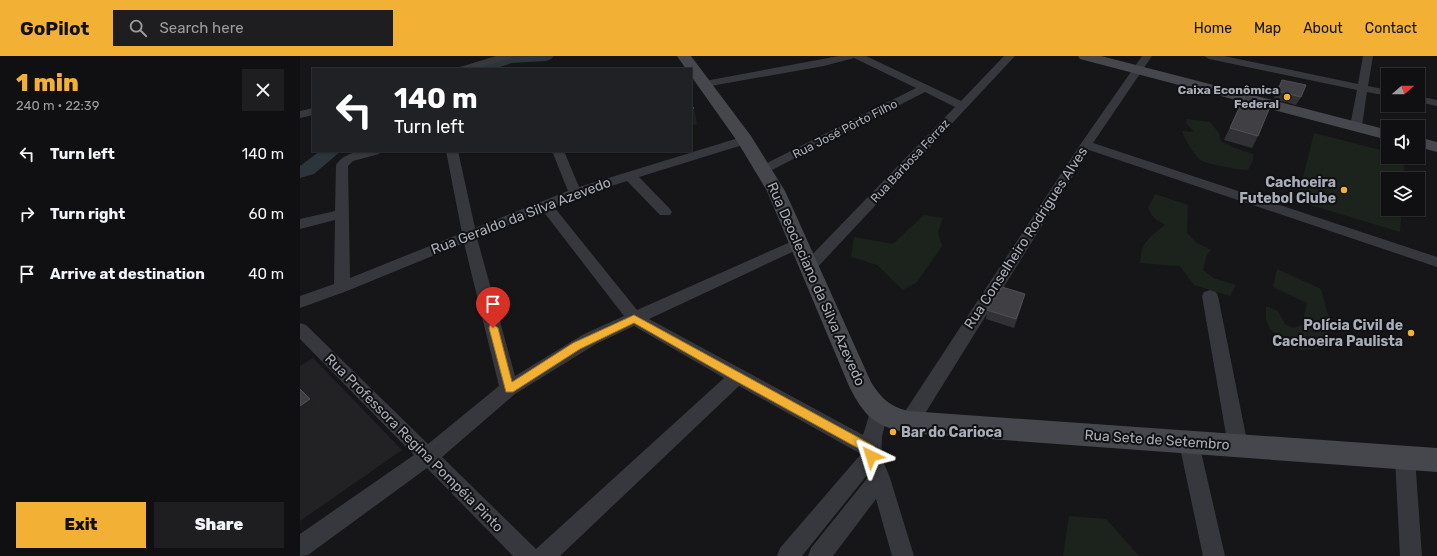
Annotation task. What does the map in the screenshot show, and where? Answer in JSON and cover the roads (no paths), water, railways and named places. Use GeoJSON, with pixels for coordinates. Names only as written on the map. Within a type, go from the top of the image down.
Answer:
{"type":"FeatureCollection","features":[{"type":"Feature","properties":{"kind":"main road","name":"Rua Deocleciano da Silva Azevedo"},"geometry":{"type":"LineString","coordinates":[[684,56],[691,68]]}},
{"type":"Feature","properties":{"kind":"main road"},"geometry":{"type":"LineString","coordinates":[[1085,56],[1381,133]]}},
{"type":"Feature","properties":{"kind":"main road","name":"Rua Deocleciano da Silva Azevedo"},"geometry":{"type":"LineString","coordinates":[[697,77],[745,140],[776,191],[800,242],[861,386],[868,399],[879,412]]}},
{"type":"Feature","properties":{"kind":"main road"},"geometry":{"type":"LineString","coordinates":[[1425,144],[1437,147]]}},
{"type":"Feature","properties":{"kind":"main road","name":"Rua Sete de Setembro"},"geometry":{"type":"LineString","coordinates":[[879,412],[895,419],[909,422],[1437,460]]}},
{"type":"Feature","properties":{"kind":"street"},"geometry":{"type":"LineString","coordinates":[[467,68],[507,56]]}},
{"type":"Feature","properties":{"kind":"street"},"geometry":{"type":"LineString","coordinates":[[697,77],[824,63],[851,56]]}},
{"type":"Feature","properties":{"kind":"street"},"geometry":{"type":"LineString","coordinates":[[858,56],[962,106]]}},
{"type":"Feature","properties":{"kind":"street","name":"Rua Barbosa Ferraz"},"geometry":{"type":"LineString","coordinates":[[810,266],[1010,56]]}},
{"type":"Feature","properties":{"kind":"street","name":"Rua Conselheiro Rodrigues Alves"},"geometry":{"type":"LineString","coordinates":[[909,422],[1086,145],[1147,56]]}},
{"type":"Feature","properties":{"kind":"street"},"geometry":{"type":"LineString","coordinates":[[1209,56],[1381,92]]}},
{"type":"Feature","properties":{"kind":"street"},"geometry":{"type":"LineString","coordinates":[[1356,126],[1368,56]]}},
{"type":"Feature","properties":{"kind":"street","name":"Rua José Pôrto Filho"},"geometry":{"type":"LineString","coordinates":[[764,170],[925,88]]}},
{"type":"Feature","properties":{"kind":"street"},"geometry":{"type":"LineString","coordinates":[[1425,100],[1437,103]]}},
{"type":"Feature","properties":{"kind":"street"},"geometry":{"type":"LineString","coordinates":[[300,115],[312,112]]}},
{"type":"Feature","properties":{"kind":"street","name":"Rua Geraldo da Silva Azevedo"},"geometry":{"type":"LineString","coordinates":[[300,302],[342,287],[469,235],[575,194],[629,175],[745,140]]}},
{"type":"Feature","properties":{"kind":"street"},"geometry":{"type":"LineString","coordinates":[[1086,145],[1437,262]]}},
{"type":"Feature","properties":{"kind":"street"},"geometry":{"type":"LineString","coordinates":[[342,287],[342,165],[346,160],[354,156],[371,152]]}},
{"type":"Feature","properties":{"kind":"street"},"geometry":{"type":"LineString","coordinates":[[452,152],[469,235],[509,389]]}},
{"type":"Feature","properties":{"kind":"street"},"geometry":{"type":"LineString","coordinates":[[558,152],[575,194]]}},
{"type":"Feature","properties":{"kind":"street"},"geometry":{"type":"LineString","coordinates":[[629,175],[665,212]]}},
{"type":"Feature","properties":{"kind":"street"},"geometry":{"type":"LineString","coordinates":[[545,205],[634,319],[871,453]]}},
{"type":"Feature","properties":{"kind":"street"},"geometry":{"type":"LineString","coordinates":[[300,224],[343,213]]}},
{"type":"Feature","properties":{"kind":"street"},"geometry":{"type":"LineString","coordinates":[[300,547],[428,456],[509,389],[576,346],[800,242]]}},
{"type":"Feature","properties":{"kind":"street"},"geometry":{"type":"LineString","coordinates":[[1210,296],[1238,446]]}},
{"type":"Feature","properties":{"kind":"street","name":"Rua Professora Regina Pompéia Pinto"},"geometry":{"type":"LineString","coordinates":[[300,329],[528,556]]}},
{"type":"Feature","properties":{"kind":"street"},"geometry":{"type":"LineString","coordinates":[[544,556],[738,377]]}},
{"type":"Feature","properties":{"kind":"street"},"geometry":{"type":"LineString","coordinates":[[879,412],[873,429],[871,453],[903,556]]}},
{"type":"Feature","properties":{"kind":"street"},"geometry":{"type":"LineString","coordinates":[[1189,443],[1214,556]]}},
{"type":"Feature","properties":{"kind":"street"},"geometry":{"type":"LineString","coordinates":[[788,556],[871,453]]}},
{"type":"Feature","properties":{"kind":"street"},"geometry":{"type":"LineString","coordinates":[[1405,458],[1410,556]]}},
{"type":"Feature","properties":{"kind":"street"},"geometry":{"type":"LineString","coordinates":[[819,556],[880,478]]}},
{"type":"Feature","properties":{"kind":"waterway"},"geometry":{"type":"LineString","coordinates":[[481,68],[510,59],[546,56]]}},
{"type":"Feature","properties":{"kind":"waterway"},"geometry":{"type":"LineString","coordinates":[[300,172],[307,170],[331,152]]}},
{"type":"Feature","properties":{"kind":"place","name":"Caixa Econômica Federal"},"geometry":{"type":"Point","coordinates":[1287,97]}},
{"type":"Feature","properties":{"kind":"place","name":"Cachoeira Futebol Clube"},"geometry":{"type":"Point","coordinates":[1344,190]}},
{"type":"Feature","properties":{"kind":"place","name":"Polícia Civil de Cachoeira Paulista"},"geometry":{"type":"Point","coordinates":[1411,333]}},
{"type":"Feature","properties":{"kind":"place","name":"Bar do Carioca"},"geometry":{"type":"Point","coordinates":[893,432]}}]}
